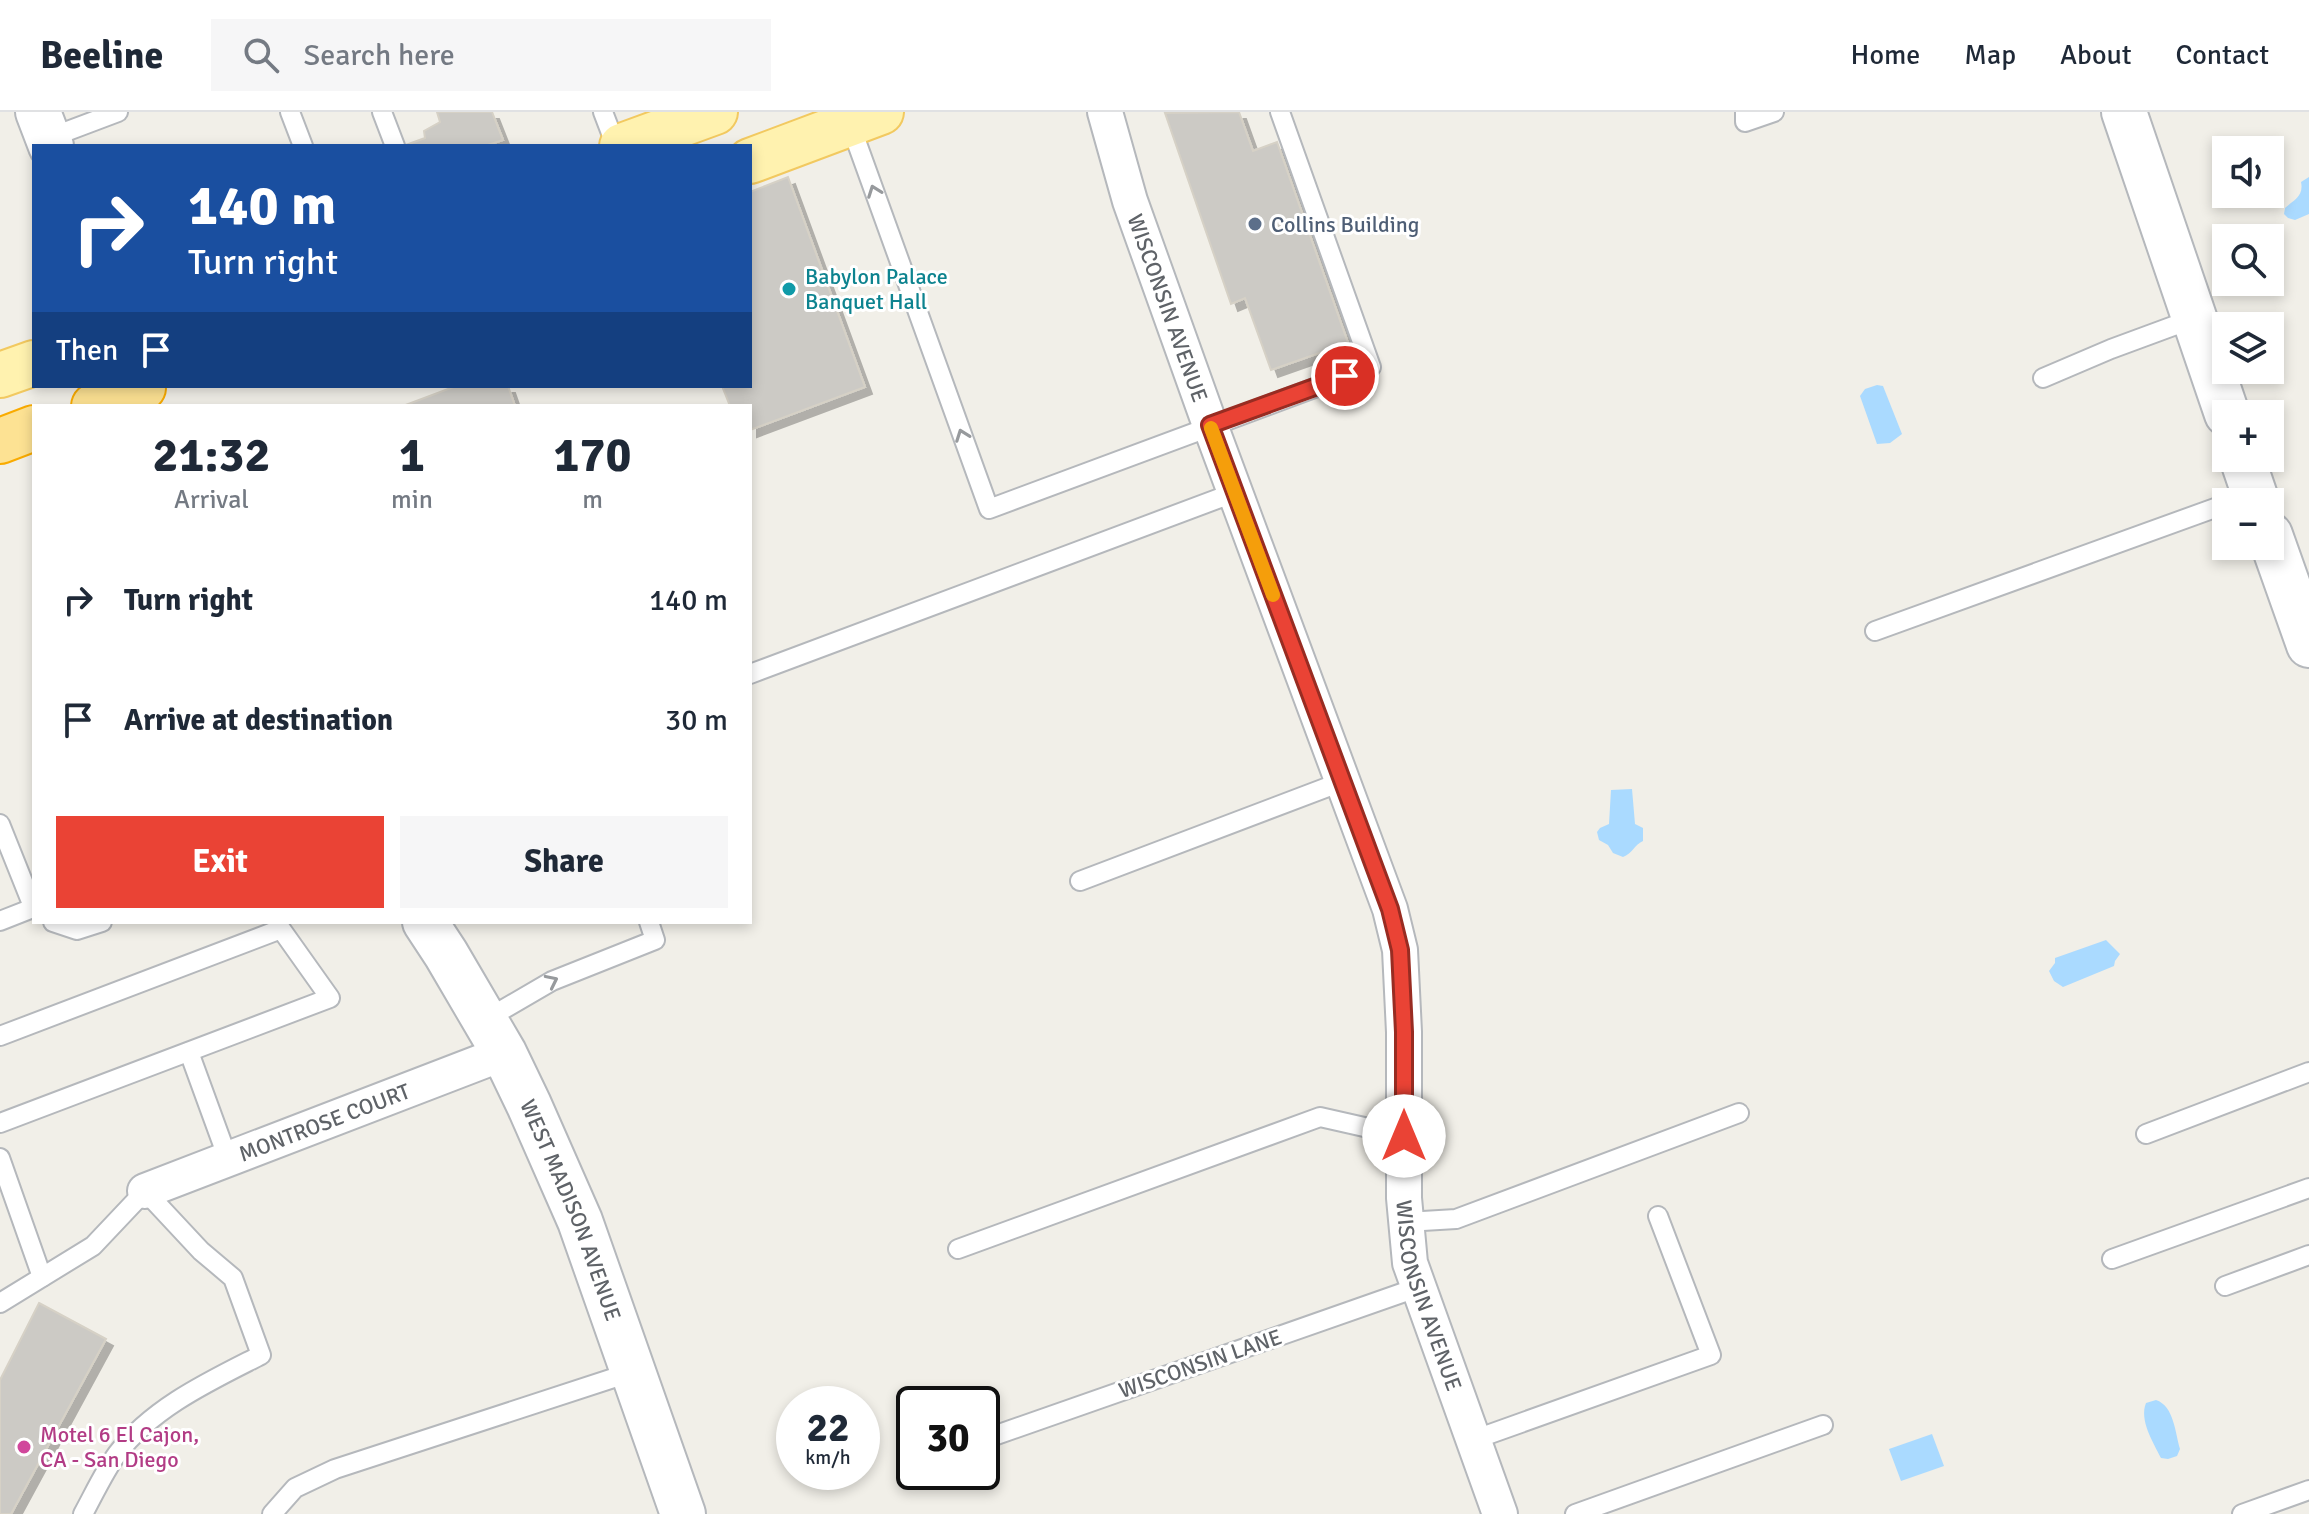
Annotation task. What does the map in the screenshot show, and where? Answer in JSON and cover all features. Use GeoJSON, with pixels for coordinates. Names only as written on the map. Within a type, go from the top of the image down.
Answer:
{"type":"FeatureCollection","features":[{"type":"Feature","properties":{"kind":"highway"},"geometry":{"type":"LineString","coordinates":[[101,404],[145,391]]}},
{"type":"Feature","properties":{"kind":"highway"},"geometry":{"type":"LineString","coordinates":[[0,441],[32,429]]}},
{"type":"Feature","properties":{"kind":"main road"},"geometry":{"type":"LineString","coordinates":[[635,134],[715,112]]}},
{"type":"Feature","properties":{"kind":"main road"},"geometry":{"type":"LineString","coordinates":[[752,160],[866,118]]}},
{"type":"Feature","properties":{"kind":"main road"},"geometry":{"type":"LineString","coordinates":[[0,375],[32,364]]}},
{"type":"Feature","properties":{"kind":"street","name":"WISCONSIN AVENUE"},"geometry":{"type":"LineString","coordinates":[[1105,112],[1130,201],[1210,425],[1390,909],[1400,950],[1406,1222],[1410,1263],[1500,1514]]}},
{"type":"Feature","properties":{"kind":"street"},"geometry":{"type":"LineString","coordinates":[[2124,112],[2222,400]]}},
{"type":"Feature","properties":{"kind":"street"},"geometry":{"type":"LineString","coordinates":[[2279,560],[2309,645]]}},
{"type":"Feature","properties":{"kind":"street","name":"WEST MADISON AVENUE"},"geometry":{"type":"LineString","coordinates":[[426,924],[494,1036],[529,1105],[580,1221],[683,1514]]}},
{"type":"Feature","properties":{"kind":"street","name":"MONTROSE COURT"},"geometry":{"type":"LineString","coordinates":[[145,1191],[228,1159],[494,1036]]}},
{"type":"Feature","properties":{"kind":"lane"},"geometry":{"type":"LineString","coordinates":[[46,132],[118,112]]}},
{"type":"Feature","properties":{"kind":"lane"},"geometry":{"type":"LineString","coordinates":[[290,112],[302,144]]}},
{"type":"Feature","properties":{"kind":"lane"},"geometry":{"type":"LineString","coordinates":[[382,112],[394,144]]}},
{"type":"Feature","properties":{"kind":"lane"},"geometry":{"type":"LineString","coordinates":[[603,112],[635,134]]}},
{"type":"Feature","properties":{"kind":"lane"},"geometry":{"type":"LineString","coordinates":[[866,118],[989,509],[1371,367],[1280,112]]}},
{"type":"Feature","properties":{"kind":"lane"},"geometry":{"type":"LineString","coordinates":[[1745,112],[1745,122],[1774,112]]}},
{"type":"Feature","properties":{"kind":"lane"},"geometry":{"type":"LineString","coordinates":[[2043,378],[2195,318]]}},
{"type":"Feature","properties":{"kind":"lane"},"geometry":{"type":"LineString","coordinates":[[752,673],[1236,492]]}},
{"type":"Feature","properties":{"kind":"lane"},"geometry":{"type":"LineString","coordinates":[[1875,631],[2212,503]]}},
{"type":"Feature","properties":{"kind":"lane"},"geometry":{"type":"LineString","coordinates":[[1080,881],[1341,782]]}},
{"type":"Feature","properties":{"kind":"lane"},"geometry":{"type":"LineString","coordinates":[[0,824],[32,905]]}},
{"type":"Feature","properties":{"kind":"lane"},"geometry":{"type":"LineString","coordinates":[[0,921],[32,908]]}},
{"type":"Feature","properties":{"kind":"lane"},"geometry":{"type":"LineString","coordinates":[[59,924],[77,930],[96,924]]}},
{"type":"Feature","properties":{"kind":"lane"},"geometry":{"type":"LineString","coordinates":[[494,1036],[552,981],[655,940],[650,924]]}},
{"type":"Feature","properties":{"kind":"lane"},"geometry":{"type":"LineString","coordinates":[[0,1036],[281,929],[330,998],[0,1123]]}},
{"type":"Feature","properties":{"kind":"lane"},"geometry":{"type":"LineString","coordinates":[[189,1052],[228,1159]]}},
{"type":"Feature","properties":{"kind":"lane"},"geometry":{"type":"LineString","coordinates":[[2146,1134],[2309,1072]]}},
{"type":"Feature","properties":{"kind":"lane"},"geometry":{"type":"LineString","coordinates":[[1406,1222],[1456,1219],[1739,1113]]}},
{"type":"Feature","properties":{"kind":"lane"},"geometry":{"type":"LineString","coordinates":[[958,1249],[1320,1117],[1404,1136]]}},
{"type":"Feature","properties":{"kind":"lane"},"geometry":{"type":"LineString","coordinates":[[0,1158],[42,1277]]}},
{"type":"Feature","properties":{"kind":"lane"},"geometry":{"type":"LineString","coordinates":[[2112,1259],[2309,1188]]}},
{"type":"Feature","properties":{"kind":"lane"},"geometry":{"type":"LineString","coordinates":[[0,1303],[93,1246],[145,1191],[201,1251],[233,1278],[261,1355],[180,1399],[141,1430],[117,1454],[83,1514]]}},
{"type":"Feature","properties":{"kind":"lane"},"geometry":{"type":"LineString","coordinates":[[1473,1440],[1711,1355],[1658,1216]]}},
{"type":"Feature","properties":{"kind":"lane"},"geometry":{"type":"LineString","coordinates":[[2225,1286],[2309,1255]]}},
{"type":"Feature","properties":{"kind":"lane","name":"WISCONSIN LANE"},"geometry":{"type":"LineString","coordinates":[[1000,1434],[1419,1287]]}},
{"type":"Feature","properties":{"kind":"lane"},"geometry":{"type":"LineString","coordinates":[[272,1514],[295,1488],[335,1469],[632,1372]]}},
{"type":"Feature","properties":{"kind":"lane"},"geometry":{"type":"LineString","coordinates":[[1575,1514],[1823,1425]]}},
{"type":"Feature","properties":{"kind":"lane"},"geometry":{"type":"LineString","coordinates":[[2242,1514],[2309,1490]]}},
{"type":"Feature","properties":{"kind":"water"},"geometry":{"type":"Polygon","coordinates":[[[2309,177],[2309,214],[2295,220],[2288,218],[2284,214],[2285,208],[2298,197],[2301,182],[2309,177]]]}},
{"type":"Feature","properties":{"kind":"water"},"geometry":{"type":"Polygon","coordinates":[[[1883,386],[1902,434],[1890,443],[1877,444],[1860,396],[1865,389],[1883,386]]]}},
{"type":"Feature","properties":{"kind":"water"},"geometry":{"type":"Polygon","coordinates":[[[1632,789],[1635,824],[1643,828],[1643,841],[1623,857],[1613,853],[1608,845],[1599,840],[1597,832],[1609,824],[1611,790],[1632,789]]]}},
{"type":"Feature","properties":{"kind":"water"},"geometry":{"type":"Polygon","coordinates":[[[2106,940],[2120,954],[2114,966],[2063,987],[2054,981],[2049,971],[2055,958],[2106,940]]]}},
{"type":"Feature","properties":{"kind":"water"},"geometry":{"type":"Polygon","coordinates":[[[2156,1400],[2170,1414],[2180,1449],[2177,1456],[2168,1459],[2161,1458],[2144,1417],[2146,1403],[2156,1400]]]}},
{"type":"Feature","properties":{"kind":"water"},"geometry":{"type":"Polygon","coordinates":[[[1932,1434],[1944,1466],[1901,1481],[1889,1449],[1932,1434]]]}},
{"type":"Feature","properties":{"kind":"building"},"geometry":{"type":"Polygon","coordinates":[[[437,112],[492,112],[503,140],[491,144],[408,144],[425,138],[424,131],[440,122],[437,112]]]}},
{"type":"Feature","properties":{"kind":"building","name":"Collins Building"},"geometry":{"type":"Polygon","coordinates":[[[1239,112],[1253,151],[1277,142],[1348,343],[1271,370],[1245,298],[1231,304],[1165,113],[1239,112]]]}},
{"type":"Feature","properties":{"kind":"building","name":"Babylon Palace Banquet Hall"},"geometry":{"type":"Polygon","coordinates":[[[788,177],[865,387],[752,429],[752,404],[729,404],[723,388],[752,388],[752,191],[788,177]]]}},
{"type":"Feature","properties":{"kind":"building"},"geometry":{"type":"Polygon","coordinates":[[[451,388],[509,388],[514,404],[408,404],[451,388]]]}},
{"type":"Feature","properties":{"kind":"building","name":"Motel 6 El Cajon, CA - San Diego"},"geometry":{"type":"Polygon","coordinates":[[[39,1303],[106,1339],[11,1514],[0,1514],[0,1380],[39,1303]]]}},
{"type":"Feature","properties":{"kind":"slow traffic"},"geometry":{"type":"LineString","coordinates":[[1211,428],[1273,595]]}},
{"type":"Feature","properties":{"kind":"place","name":"Collins Building"},"geometry":{"type":"Point","coordinates":[1255,224]}},
{"type":"Feature","properties":{"kind":"place","name":"Babylon Palace Banquet Hall"},"geometry":{"type":"Point","coordinates":[789,289]}},
{"type":"Feature","properties":{"kind":"place","name":"Motel 6 El Cajon, CA - San Diego"},"geometry":{"type":"Point","coordinates":[24,1447]}},
{"type":"Feature","properties":{"kind":"route"},"geometry":{"type":"LineString","coordinates":[[1345,376],[1210,425],[1390,909],[1400,950],[1404,1136]]}}]}
